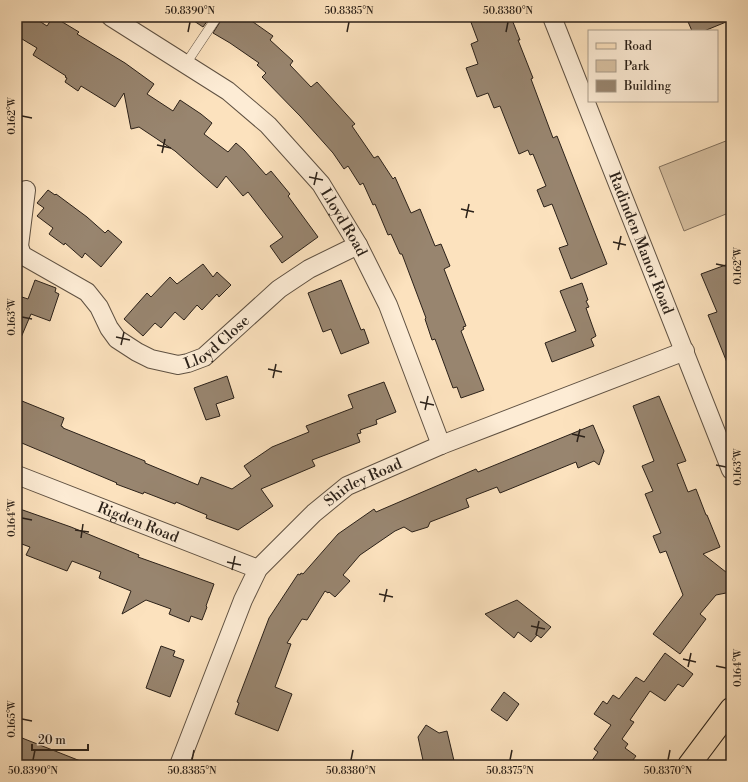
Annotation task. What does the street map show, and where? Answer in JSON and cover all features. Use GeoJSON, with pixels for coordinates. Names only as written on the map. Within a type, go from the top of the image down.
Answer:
{"type":"FeatureCollection","features":[{"type":"Feature","properties":{"kind":"main road"},"geometry":{"type":"LineString","coordinates":[[689,765],[731,709]]}},
{"type":"Feature","properties":{"kind":"street","name":"Lloyd Road"},"geometry":{"type":"LineString","coordinates":[[111,17],[228,91],[268,126],[321,184],[358,245],[388,305],[441,446]]}},
{"type":"Feature","properties":{"kind":"street","name":"Radinden Manor Road"},"geometry":{"type":"LineString","coordinates":[[552,17],[731,470]]}},
{"type":"Feature","properties":{"kind":"street","name":"Lloyd Close"},"geometry":{"type":"LineString","coordinates":[[26,190],[19,246],[20,257],[87,292],[99,307],[109,328],[117,338],[137,352],[151,359],[178,365],[204,357],[279,289],[309,269],[358,245]]}},
{"type":"Feature","properties":{"kind":"street","name":"Shirley Road"},"geometry":{"type":"LineString","coordinates":[[179,765],[244,600],[258,569],[314,513],[348,486],[441,446],[685,351]]}},
{"type":"Feature","properties":{"kind":"street","name":"Rigden Road"},"geometry":{"type":"LineString","coordinates":[[17,475],[258,569]]}},
{"type":"Feature","properties":{"kind":"lane"},"geometry":{"type":"LineString","coordinates":[[185,64],[218,17]]}},
{"type":"Feature","properties":{"kind":"green space"},"geometry":{"type":"Polygon","coordinates":[[[731,139],[731,212],[684,231],[659,167],[731,139]]]}},
{"type":"Feature","properties":{"kind":"building"},"geometry":{"type":"Polygon","coordinates":[[[17,17],[33,17],[47,26],[54,17],[79,32],[77,34],[125,63],[154,84],[147,94],[173,111],[180,100],[201,114],[212,123],[204,134],[228,152],[236,143],[266,175],[271,171],[290,194],[288,196],[318,237],[282,263],[270,246],[283,237],[248,192],[243,196],[226,176],[217,188],[175,151],[139,127],[131,129],[124,93],[115,107],[81,86],[78,91],[65,82],[67,78],[65,77],[66,76],[33,55],[37,48],[17,36],[17,17]]]}},
{"type":"Feature","properties":{"kind":"building"},"geometry":{"type":"Polygon","coordinates":[[[188,17],[210,17],[203,27],[188,17]]]}},
{"type":"Feature","properties":{"kind":"building"},"geometry":{"type":"Polygon","coordinates":[[[223,17],[246,17],[273,36],[270,40],[293,61],[290,65],[311,87],[317,82],[355,124],[352,126],[374,158],[378,156],[393,179],[395,177],[411,213],[420,209],[435,246],[441,244],[450,266],[444,269],[466,326],[463,327],[464,329],[461,331],[484,390],[461,398],[457,387],[453,388],[435,339],[432,340],[425,319],[426,318],[402,254],[400,254],[391,234],[388,235],[375,204],[373,205],[363,183],[360,185],[348,166],[344,169],[333,153],[262,77],[266,73],[257,65],[259,63],[213,33],[223,17]]]}},
{"type":"Feature","properties":{"kind":"building"},"geometry":{"type":"Polygon","coordinates":[[[469,17],[511,17],[520,40],[518,40],[533,78],[531,79],[553,138],[557,136],[607,264],[571,279],[559,248],[568,245],[552,204],[544,207],[537,190],[546,186],[533,154],[530,155],[528,150],[519,154],[500,106],[494,108],[488,93],[477,97],[466,68],[478,64],[471,44],[478,41],[469,17]]]}},
{"type":"Feature","properties":{"kind":"building"},"geometry":{"type":"Polygon","coordinates":[[[686,17],[731,17],[731,20],[706,30],[692,30],[686,17]]]}},
{"type":"Feature","properties":{"kind":"building"},"geometry":{"type":"Polygon","coordinates":[[[48,190],[55,195],[56,194],[87,217],[105,233],[108,230],[122,242],[101,267],[85,253],[82,258],[65,243],[64,245],[49,234],[53,228],[37,216],[44,208],[37,203],[48,190]]]}},
{"type":"Feature","properties":{"kind":"building"},"geometry":{"type":"Polygon","coordinates":[[[731,263],[730,370],[708,315],[717,312],[701,274],[731,263]]]}},
{"type":"Feature","properties":{"kind":"building"},"geometry":{"type":"Polygon","coordinates":[[[203,264],[213,277],[217,272],[231,285],[219,297],[217,294],[202,310],[197,305],[184,320],[175,312],[161,328],[155,323],[143,336],[124,319],[147,293],[151,297],[170,277],[177,284],[203,264]]]}},
{"type":"Feature","properties":{"kind":"building"},"geometry":{"type":"Polygon","coordinates":[[[35,280],[56,288],[55,292],[59,294],[50,321],[31,314],[17,347],[17,309],[22,297],[28,299],[35,280]]]}},
{"type":"Feature","properties":{"kind":"building"},"geometry":{"type":"Polygon","coordinates":[[[341,280],[361,330],[364,329],[369,343],[341,354],[331,329],[323,332],[308,293],[341,280]]]}},
{"type":"Feature","properties":{"kind":"building"},"geometry":{"type":"Polygon","coordinates":[[[582,283],[588,300],[586,301],[589,307],[586,308],[596,336],[591,339],[594,346],[552,362],[545,343],[576,331],[560,291],[582,283]]]}},
{"type":"Feature","properties":{"kind":"building"},"geometry":{"type":"Polygon","coordinates":[[[227,376],[234,398],[216,404],[220,416],[206,420],[194,388],[227,376]]]}},
{"type":"Feature","properties":{"kind":"building"},"geometry":{"type":"Polygon","coordinates":[[[384,382],[396,412],[376,420],[377,424],[360,430],[361,433],[357,434],[360,442],[312,460],[315,466],[261,489],[273,506],[238,530],[206,518],[207,515],[176,502],[175,504],[144,492],[143,494],[116,484],[117,483],[17,441],[17,399],[64,418],[61,426],[63,428],[145,461],[145,463],[198,485],[201,477],[232,489],[251,476],[244,466],[272,447],[309,432],[306,426],[353,408],[348,395],[384,382]]]}},
{"type":"Feature","properties":{"kind":"building"},"geometry":{"type":"Polygon","coordinates":[[[659,396],[686,461],[677,464],[688,492],[696,489],[720,547],[703,554],[731,576],[731,592],[716,595],[700,614],[706,619],[680,654],[653,634],[683,595],[666,551],[660,553],[653,536],[661,533],[645,494],[653,491],[642,466],[654,461],[633,406],[659,396]]]}},
{"type":"Feature","properties":{"kind":"building"},"geometry":{"type":"Polygon","coordinates":[[[593,425],[604,451],[599,465],[594,461],[578,468],[576,462],[500,493],[497,487],[466,499],[469,507],[430,522],[428,527],[412,532],[404,527],[395,531],[360,555],[343,575],[350,581],[335,597],[329,592],[328,593],[325,591],[307,620],[302,619],[287,643],[291,644],[275,687],[292,694],[278,731],[235,714],[239,703],[237,702],[269,618],[298,574],[303,574],[338,534],[374,509],[376,512],[476,469],[478,472],[593,425]]]}},
{"type":"Feature","properties":{"kind":"building"},"geometry":{"type":"Polygon","coordinates":[[[17,508],[71,527],[139,555],[138,557],[214,584],[202,620],[191,616],[189,622],[169,614],[171,609],[146,600],[122,614],[131,591],[99,578],[101,572],[72,561],[67,571],[26,555],[30,547],[19,543],[21,538],[17,537],[17,508]]]}},
{"type":"Feature","properties":{"kind":"building"},"geometry":{"type":"Polygon","coordinates":[[[517,600],[551,627],[541,638],[537,635],[531,642],[518,632],[514,638],[485,614],[517,600]]]}},
{"type":"Feature","properties":{"kind":"building"},"geometry":{"type":"Polygon","coordinates":[[[161,646],[175,651],[173,656],[184,660],[170,697],[146,688],[161,646]]]}},
{"type":"Feature","properties":{"kind":"building"},"geometry":{"type":"Polygon","coordinates":[[[665,653],[693,674],[683,687],[678,684],[665,701],[650,691],[630,720],[634,722],[622,739],[628,744],[625,748],[636,756],[629,765],[589,765],[598,752],[594,749],[611,725],[594,714],[603,701],[607,704],[613,695],[619,699],[636,677],[644,682],[665,653]]]}},
{"type":"Feature","properties":{"kind":"building"},"geometry":{"type":"Polygon","coordinates":[[[504,692],[519,704],[507,721],[491,710],[504,692]]]}},
{"type":"Feature","properties":{"kind":"building"},"geometry":{"type":"Polygon","coordinates":[[[426,725],[439,733],[447,731],[455,765],[424,765],[418,737],[426,725]]]}},
{"type":"Feature","properties":{"kind":"building"},"geometry":{"type":"Polygon","coordinates":[[[17,736],[88,764],[17,765],[17,736]]]}}]}
